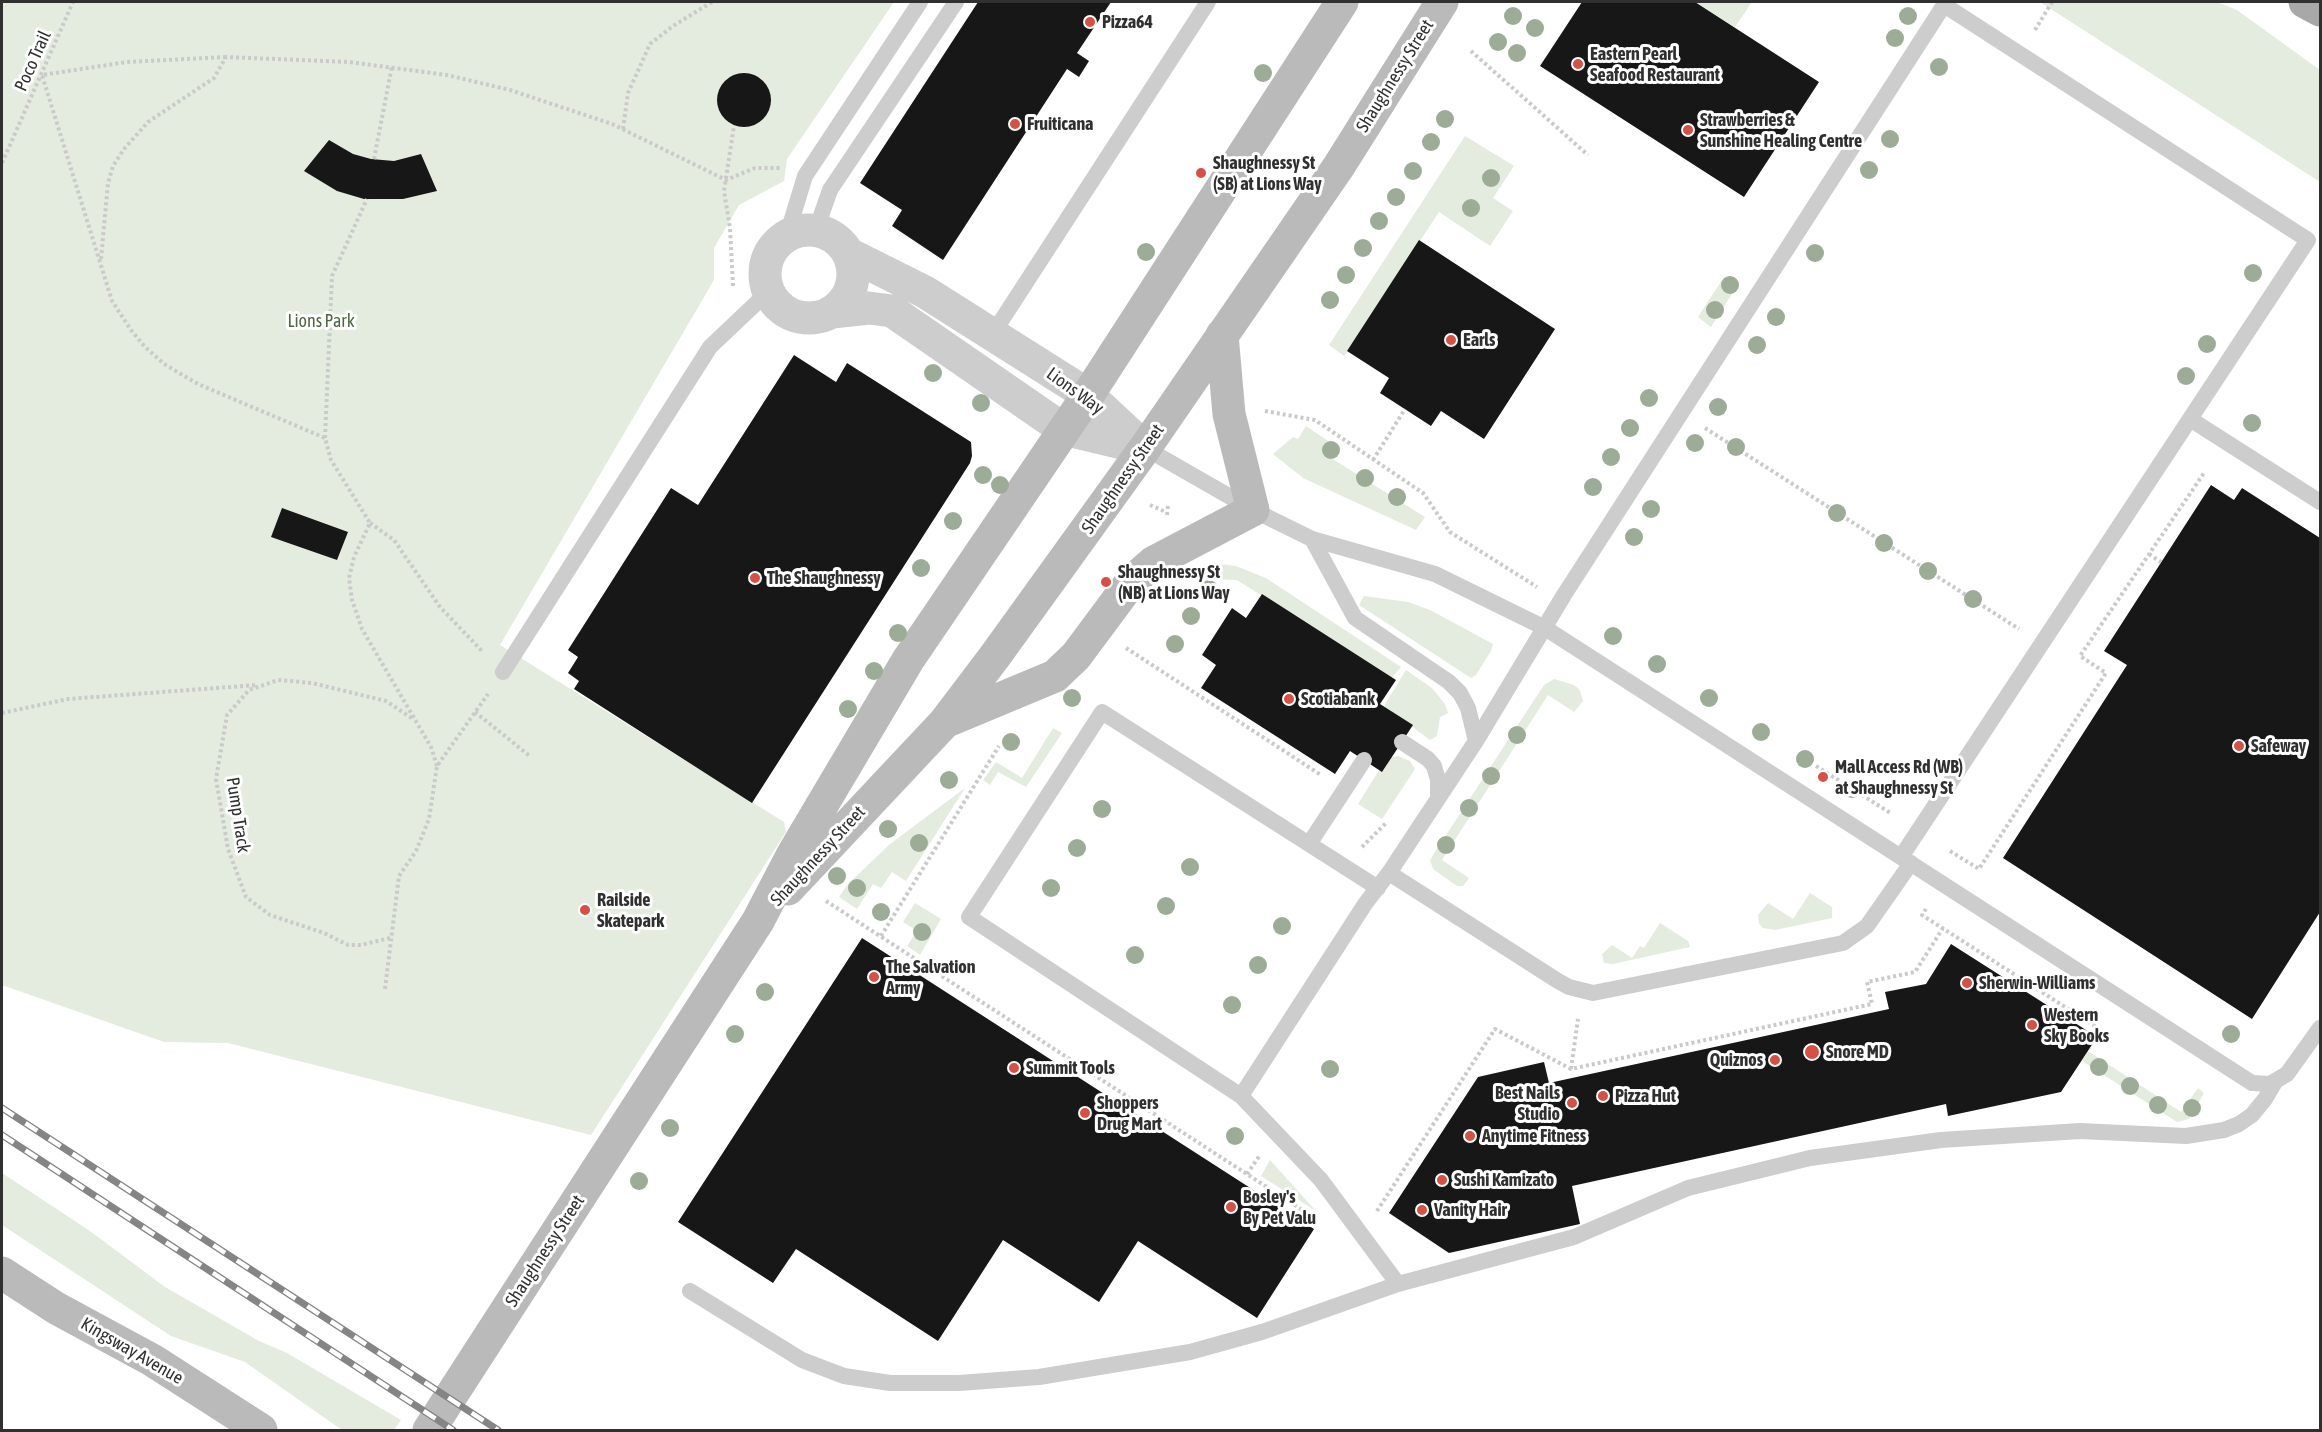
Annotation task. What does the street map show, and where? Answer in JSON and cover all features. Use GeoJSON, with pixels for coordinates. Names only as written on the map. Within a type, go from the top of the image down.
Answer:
{"type":"FeatureCollection","features":[{"type":"Feature","properties":{"kind":"main road","name":"Shaughnessy Street"},"geometry":{"type":"LineString","coordinates":[[429,1431],[758,921],[793,854],[903,669],[1088,395],[1342,2]]}},
{"type":"Feature","properties":{"kind":"main road","name":"Shaughnessy Street"},"geometry":{"type":"LineString","coordinates":[[758,921],[945,722],[1145,448],[1339,166],[1442,2]]}},
{"type":"Feature","properties":{"kind":"main road"},"geometry":{"type":"LineString","coordinates":[[2305,2],[2320,10]]}},
{"type":"Feature","properties":{"kind":"main road"},"geometry":{"type":"LineString","coordinates":[[945,722],[1055,676],[1076,656],[1131,582],[1154,562],[1253,510],[1230,414],[1222,335]]}},
{"type":"Feature","properties":{"kind":"main road","name":"Kingsway Avenue"},"geometry":{"type":"LineString","coordinates":[[2,1272],[56,1308],[152,1360],[261,1431]]}},
{"type":"Feature","properties":{"kind":"street"},"geometry":{"type":"LineString","coordinates":[[801,233],[837,238],[850,255],[854,277],[850,290],[843,303],[832,312],[818,317],[803,318],[789,314],[777,305],[768,292],[764,278],[771,249],[801,233]]}},
{"type":"Feature","properties":{"kind":"street","name":"Lions Way"},"geometry":{"type":"LineString","coordinates":[[850,255],[903,280],[1088,395],[1145,448]]}},
{"type":"Feature","properties":{"kind":"street","name":"Lions Way"},"geometry":{"type":"LineString","coordinates":[[832,312],[869,308],[892,311],[901,315],[935,343],[1063,429],[1145,448]]}},
{"type":"Feature","properties":{"kind":"lane"},"geometry":{"type":"LineString","coordinates":[[801,233],[805,176],[920,2]]}},
{"type":"Feature","properties":{"kind":"lane"},"geometry":{"type":"LineString","coordinates":[[801,233],[956,2]]}},
{"type":"Feature","properties":{"kind":"lane"},"geometry":{"type":"LineString","coordinates":[[992,335],[1208,2]]}},
{"type":"Feature","properties":{"kind":"lane"},"geometry":{"type":"LineString","coordinates":[[1241,1096],[1476,741],[1545,628],[1944,4],[2308,240],[1906,860],[1867,926],[1844,943],[1605,992],[1581,991],[1558,981],[1389,873]]}},
{"type":"Feature","properties":{"kind":"lane"},"geometry":{"type":"LineString","coordinates":[[503,672],[710,347],[768,292]]}},
{"type":"Feature","properties":{"kind":"lane"},"geometry":{"type":"LineString","coordinates":[[2190,419],[2320,502]]}},
{"type":"Feature","properties":{"kind":"lane"},"geometry":{"type":"LineString","coordinates":[[1145,448],[1253,510],[1312,538],[1435,574],[1545,628],[2249,1081],[2259,1084],[2275,1082]]}},
{"type":"Feature","properties":{"kind":"lane"},"geometry":{"type":"LineString","coordinates":[[1312,538],[1355,618],[1449,682],[1460,693],[1468,708],[1476,741]]}},
{"type":"Feature","properties":{"kind":"lane"},"geometry":{"type":"LineString","coordinates":[[1378,888],[1102,712],[969,917],[1241,1096],[1321,1180],[1398,1284]]}},
{"type":"Feature","properties":{"kind":"lane"},"geometry":{"type":"LineString","coordinates":[[1402,742],[1428,759],[1434,766],[1438,780],[1438,800]]}},
{"type":"Feature","properties":{"kind":"lane"},"geometry":{"type":"LineString","coordinates":[[1309,844],[1364,760]]}},
{"type":"Feature","properties":{"kind":"lane"},"geometry":{"type":"LineString","coordinates":[[690,1291],[802,1360],[844,1377],[890,1383],[959,1383],[1039,1377],[1190,1352],[1262,1332],[1398,1284],[1574,1237],[1688,1188],[1810,1158],[1941,1140],[2080,1131],[2186,1136],[2205,1134],[2239,1124],[2265,1100],[2275,1082],[2290,1071],[2320,1028]]}},
{"type":"Feature","properties":{"kind":"path","name":"Poco Trail"},"geometry":{"type":"LineString","coordinates":[[2,163],[73,2]]}},
{"type":"Feature","properties":{"kind":"path"},"geometry":{"type":"LineString","coordinates":[[623,129],[628,93],[650,44],[673,26],[712,2]]}},
{"type":"Feature","properties":{"kind":"path"},"geometry":{"type":"LineString","coordinates":[[2019,53],[2052,2]]}},
{"type":"Feature","properties":{"kind":"path"},"geometry":{"type":"LineString","coordinates":[[1471,51],[1588,155]]}},
{"type":"Feature","properties":{"kind":"path"},"geometry":{"type":"LineString","coordinates":[[101,263],[108,183],[124,149],[148,122],[214,78],[226,57]]}},
{"type":"Feature","properties":{"kind":"path"},"geometry":{"type":"LineString","coordinates":[[325,438],[198,384],[164,364],[145,347],[112,301],[42,75],[127,62],[226,57],[303,58],[392,66],[510,90],[623,129],[726,180],[755,168],[766,166],[786,169]]}},
{"type":"Feature","properties":{"kind":"path"},"geometry":{"type":"LineString","coordinates":[[374,159],[392,66]]}},
{"type":"Feature","properties":{"kind":"path"},"geometry":{"type":"LineString","coordinates":[[733,287],[730,228],[725,201],[734,126]]}},
{"type":"Feature","properties":{"kind":"path"},"geometry":{"type":"LineString","coordinates":[[367,199],[332,276],[325,438],[331,460],[370,523],[394,540],[440,608],[503,672],[438,766],[429,819],[416,851],[399,876],[385,988]]}},
{"type":"Feature","properties":{"kind":"path"},"geometry":{"type":"LineString","coordinates":[[1373,460],[1406,409]]}},
{"type":"Feature","properties":{"kind":"path"},"geometry":{"type":"LineString","coordinates":[[1254,410],[1315,420],[1424,493],[1450,532],[1537,587],[1542,579]]}},
{"type":"Feature","properties":{"kind":"path"},"geometry":{"type":"LineString","coordinates":[[1700,424],[2019,629]]}},
{"type":"Feature","properties":{"kind":"path"},"geometry":{"type":"LineString","coordinates":[[2080,656],[2204,473]]}},
{"type":"Feature","properties":{"kind":"path"},"geometry":{"type":"LineString","coordinates":[[1150,505],[1166,512]]}},
{"type":"Feature","properties":{"kind":"path"},"geometry":{"type":"LineString","coordinates":[[370,523],[354,557],[349,578],[352,600],[362,629],[431,747],[438,766]]}},
{"type":"Feature","properties":{"kind":"path"},"geometry":{"type":"LineString","coordinates":[[2150,554],[2161,562]]}},
{"type":"Feature","properties":{"kind":"path"},"geometry":{"type":"LineString","coordinates":[[1120,644],[1325,777]]}},
{"type":"Feature","properties":{"kind":"path"},"geometry":{"type":"LineString","coordinates":[[1950,851],[1979,869],[2106,673],[2071,652]]}},
{"type":"Feature","properties":{"kind":"path","name":"Pump Track"},"geometry":{"type":"LineString","coordinates":[[390,938],[361,945],[348,945],[324,933],[270,915],[246,897],[239,883],[224,830],[216,779],[227,715],[249,690],[278,680],[312,683],[386,702],[415,720]]}},
{"type":"Feature","properties":{"kind":"path"},"geometry":{"type":"LineString","coordinates":[[2,713],[68,699],[262,685]]}},
{"type":"Feature","properties":{"kind":"path"},"geometry":{"type":"LineString","coordinates":[[475,712],[531,757]]}},
{"type":"Feature","properties":{"kind":"path"},"geometry":{"type":"LineString","coordinates":[[880,936],[999,746]]}},
{"type":"Feature","properties":{"kind":"path"},"geometry":{"type":"LineString","coordinates":[[1347,868],[1359,850],[1387,822]]}},
{"type":"Feature","properties":{"kind":"path"},"geometry":{"type":"LineString","coordinates":[[818,896],[1316,1219]]}},
{"type":"Feature","properties":{"kind":"path"},"geometry":{"type":"LineString","coordinates":[[1926,909],[1922,915],[2104,1032]]}},
{"type":"Feature","properties":{"kind":"path"},"geometry":{"type":"LineString","coordinates":[[1377,1212],[1495,1029],[1571,1069],[1872,1004],[1867,982],[1915,972],[1943,928]]}},
{"type":"Feature","properties":{"kind":"path"},"geometry":{"type":"LineString","coordinates":[[1571,1069],[1581,991]]}},
{"type":"Feature","properties":{"kind":"path"},"geometry":{"type":"LineString","coordinates":[[1247,1174],[1262,1152]]}},
{"type":"Feature","properties":{"kind":"green space","name":"Lions Park"},"geometry":{"type":"Polygon","coordinates":[[[2,2],[894,2],[787,159],[784,181],[739,205],[714,248],[714,280],[500,645],[784,822],[786,832],[591,1135],[228,1043],[164,1042],[2,985],[2,2]]]}},
{"type":"Feature","properties":{"kind":"green space"},"geometry":{"type":"Polygon","coordinates":[[[1695,2],[1752,2],[1735,27],[1695,2]]]}},
{"type":"Feature","properties":{"kind":"green space"},"geometry":{"type":"Polygon","coordinates":[[[2040,2],[2217,2],[2237,10],[2320,70],[2320,182],[2040,2]]]}},
{"type":"Feature","properties":{"kind":"green space"},"geometry":{"type":"Polygon","coordinates":[[[1465,136],[1514,166],[1493,198],[1513,211],[1490,246],[1439,212],[1344,356],[1329,345],[1465,136]]]}},
{"type":"Feature","properties":{"kind":"green space"},"geometry":{"type":"Polygon","coordinates":[[[1724,277],[1737,286],[1711,327],[1698,317],[1724,277]]]}},
{"type":"Feature","properties":{"kind":"green space"},"geometry":{"type":"Polygon","coordinates":[[[1306,426],[1337,447],[1331,458],[1425,517],[1416,530],[1303,478],[1273,454],[1293,437],[1298,439],[1306,426]]]}},
{"type":"Feature","properties":{"kind":"green space"},"geometry":{"type":"Polygon","coordinates":[[[1221,564],[1236,566],[1266,578],[1401,667],[1392,678],[1237,580],[1208,579],[1213,569],[1221,564]]]}},
{"type":"Feature","properties":{"kind":"green space"},"geometry":{"type":"Polygon","coordinates":[[[1364,596],[1408,602],[1430,610],[1493,644],[1491,651],[1476,675],[1471,678],[1359,605],[1364,596]]]}},
{"type":"Feature","properties":{"kind":"green space"},"geometry":{"type":"Polygon","coordinates":[[[1406,670],[1432,688],[1445,704],[1448,713],[1440,717],[1437,736],[1430,740],[1384,706],[1406,670]]]}},
{"type":"Feature","properties":{"kind":"green space"},"geometry":{"type":"Polygon","coordinates":[[[1554,679],[1574,685],[1580,690],[1583,701],[1574,712],[1548,695],[1442,860],[1469,878],[1463,886],[1457,886],[1433,869],[1430,860],[1544,685],[1554,679]]]}},
{"type":"Feature","properties":{"kind":"green space"},"geometry":{"type":"Polygon","coordinates":[[[1053,728],[1062,733],[1026,787],[998,772],[990,785],[983,780],[996,762],[1022,778],[1053,728]]]}},
{"type":"Feature","properties":{"kind":"green space"},"geometry":{"type":"Polygon","coordinates":[[[1398,756],[1410,761],[1415,769],[1382,819],[1358,804],[1379,770],[1383,771],[1392,757],[1398,756]]]}},
{"type":"Feature","properties":{"kind":"green space"},"geometry":{"type":"Polygon","coordinates":[[[965,788],[906,881],[892,872],[881,888],[873,884],[857,909],[839,897],[848,884],[890,844],[965,788]]]}},
{"type":"Feature","properties":{"kind":"green space"},"geometry":{"type":"Polygon","coordinates":[[[1810,893],[1832,907],[1832,918],[1775,930],[1763,928],[1759,924],[1758,915],[1768,903],[1793,919],[1810,893]]]}},
{"type":"Feature","properties":{"kind":"green space"},"geometry":{"type":"Polygon","coordinates":[[[915,903],[941,919],[920,955],[907,946],[917,931],[903,922],[915,903]]]}},
{"type":"Feature","properties":{"kind":"green space"},"geometry":{"type":"Polygon","coordinates":[[[1660,923],[1688,941],[1690,947],[1613,964],[1604,963],[1602,954],[1612,945],[1632,958],[1640,946],[1644,948],[1660,923]]]}},
{"type":"Feature","properties":{"kind":"green space"},"geometry":{"type":"Polygon","coordinates":[[[2088,1051],[2181,1112],[2198,1088],[2204,1093],[2189,1119],[2177,1122],[2082,1061],[2088,1051]]]}},
{"type":"Feature","properties":{"kind":"green space"},"geometry":{"type":"Polygon","coordinates":[[[1270,1160],[1316,1211],[1261,1176],[1270,1160]]]}},
{"type":"Feature","properties":{"kind":"green space"},"geometry":{"type":"Polygon","coordinates":[[[2,1173],[90,1231],[165,1287],[259,1341],[287,1353],[401,1420],[394,1430],[342,1430],[245,1362],[171,1336],[2,1225],[2,1173]]]}},
{"type":"Feature","properties":{"kind":"building"},"geometry":{"type":"Polygon","coordinates":[[[978,2],[1111,2],[1077,53],[1089,61],[1079,77],[1067,69],[943,260],[892,226],[902,210],[860,183],[978,2]]]}},
{"type":"Feature","properties":{"kind":"building"},"geometry":{"type":"Polygon","coordinates":[[[1582,2],[1695,2],[1819,82],[1744,197],[1540,66],[1582,2]]]}},
{"type":"Feature","properties":{"kind":"building"},"geometry":{"type":"Polygon","coordinates":[[[739,73],[749,73],[759,77],[767,85],[771,100],[767,115],[759,123],[749,127],[739,127],[729,123],[721,115],[717,105],[717,95],[721,85],[729,77],[739,73]]]}},
{"type":"Feature","properties":{"kind":"building"},"geometry":{"type":"Polygon","coordinates":[[[329,140],[353,154],[371,159],[394,161],[421,154],[437,191],[403,199],[364,199],[337,191],[304,171],[329,140]]]}},
{"type":"Feature","properties":{"kind":"building","name":"Earls"},"geometry":{"type":"Polygon","coordinates":[[[1419,240],[1555,329],[1484,439],[1441,411],[1431,426],[1380,393],[1389,378],[1347,351],[1419,240]]]}},
{"type":"Feature","properties":{"kind":"building","name":"The Shaughnessy"},"geometry":{"type":"Polygon","coordinates":[[[794,355],[836,382],[847,363],[971,442],[972,456],[970,463],[752,803],[574,689],[579,681],[568,673],[578,657],[568,650],[671,488],[698,505],[794,355]]]}},
{"type":"Feature","properties":{"kind":"building"},"geometry":{"type":"Polygon","coordinates":[[[2211,485],[2234,500],[2242,488],[2320,538],[2320,912],[2252,1019],[2003,858],[2127,665],[2104,651],[2211,485]]]}},
{"type":"Feature","properties":{"kind":"building"},"geometry":{"type":"Polygon","coordinates":[[[282,508],[348,532],[337,560],[271,537],[282,508]]]}},
{"type":"Feature","properties":{"kind":"building"},"geometry":{"type":"Polygon","coordinates":[[[1262,594],[1396,680],[1380,704],[1413,725],[1382,772],[1350,751],[1335,774],[1201,688],[1216,665],[1202,655],[1232,608],[1246,618],[1262,594]]]}},
{"type":"Feature","properties":{"kind":"building"},"geometry":{"type":"Polygon","coordinates":[[[862,938],[1314,1229],[1257,1318],[1138,1241],[1099,1302],[1003,1240],[938,1341],[796,1249],[773,1283],[678,1222],[862,938]]]}},
{"type":"Feature","properties":{"kind":"building"},"geometry":{"type":"Polygon","coordinates":[[[1951,944],[2097,1037],[2061,1092],[1948,1116],[1946,1104],[1572,1186],[1580,1224],[1449,1253],[1389,1213],[1478,1077],[1544,1062],[1549,1083],[1889,1009],[1885,992],[1926,984],[1951,944]]]}},
{"type":"Feature","properties":{"kind":"railway"},"geometry":{"type":"LineString","coordinates":[[2,1108],[498,1430]]}},
{"type":"Feature","properties":{"kind":"railway"},"geometry":{"type":"LineString","coordinates":[[2,1135],[453,1430]]}},
{"type":"Feature","properties":{"kind":"place","name":"Pizza64"},"geometry":{"type":"Point","coordinates":[1090,22]}},
{"type":"Feature","properties":{"kind":"place","name":"Eastern Pearl Seafood Restaurant"},"geometry":{"type":"Point","coordinates":[1578,64]}},
{"type":"Feature","properties":{"kind":"place","name":"Fruiticana"},"geometry":{"type":"Point","coordinates":[1015,124]}},
{"type":"Feature","properties":{"kind":"place","name":"Strawberries & Sunshine Healing Centre"},"geometry":{"type":"Point","coordinates":[1688,130]}},
{"type":"Feature","properties":{"kind":"place","name":"Shaughnessy St (SB) at Lions Way"},"geometry":{"type":"Point","coordinates":[1201,173]}},
{"type":"Feature","properties":{"kind":"place","name":"Earls"},"geometry":{"type":"Point","coordinates":[1451,340]}},
{"type":"Feature","properties":{"kind":"place","name":"The Shaughnessy"},"geometry":{"type":"Point","coordinates":[755,578]}},
{"type":"Feature","properties":{"kind":"place","name":"Shaughnessy St (NB) at Lions Way"},"geometry":{"type":"Point","coordinates":[1106,582]}},
{"type":"Feature","properties":{"kind":"place","name":"Scotiabank"},"geometry":{"type":"Point","coordinates":[1289,699]}},
{"type":"Feature","properties":{"kind":"place","name":"Safeway"},"geometry":{"type":"Point","coordinates":[2239,746]}},
{"type":"Feature","properties":{"kind":"place","name":"Mall Access Rd (WB) at Shaughnessy St"},"geometry":{"type":"Point","coordinates":[1823,777]}},
{"type":"Feature","properties":{"kind":"place","name":"Railside Skatepark"},"geometry":{"type":"Point","coordinates":[585,910]}},
{"type":"Feature","properties":{"kind":"place","name":"The Salvation Army"},"geometry":{"type":"Point","coordinates":[874,977]}},
{"type":"Feature","properties":{"kind":"place","name":"Sherwin-Williams"},"geometry":{"type":"Point","coordinates":[1967,983]}},
{"type":"Feature","properties":{"kind":"place","name":"Western Sky Books"},"geometry":{"type":"Point","coordinates":[2032,1025]}},
{"type":"Feature","properties":{"kind":"place","name":"Snore MD"},"geometry":{"type":"Point","coordinates":[1812,1052]}},
{"type":"Feature","properties":{"kind":"place","name":"Quiznos"},"geometry":{"type":"Point","coordinates":[1775,1060]}},
{"type":"Feature","properties":{"kind":"place","name":"Summit Tools"},"geometry":{"type":"Point","coordinates":[1014,1068]}},
{"type":"Feature","properties":{"kind":"place","name":"Pizza Hut"},"geometry":{"type":"Point","coordinates":[1603,1096]}},
{"type":"Feature","properties":{"kind":"place","name":"Best Nails Studio"},"geometry":{"type":"Point","coordinates":[1572,1103]}},
{"type":"Feature","properties":{"kind":"place","name":"Shoppers Drug Mart"},"geometry":{"type":"Point","coordinates":[1085,1113]}},
{"type":"Feature","properties":{"kind":"place","name":"Anytime Fitness"},"geometry":{"type":"Point","coordinates":[1470,1136]}},
{"type":"Feature","properties":{"kind":"place","name":"Sushi Kamizato"},"geometry":{"type":"Point","coordinates":[1442,1180]}},
{"type":"Feature","properties":{"kind":"place","name":"Bosley's By Pet Valu"},"geometry":{"type":"Point","coordinates":[1231,1207]}},
{"type":"Feature","properties":{"kind":"place","name":"Vanity Hair"},"geometry":{"type":"Point","coordinates":[1422,1210]}}]}
